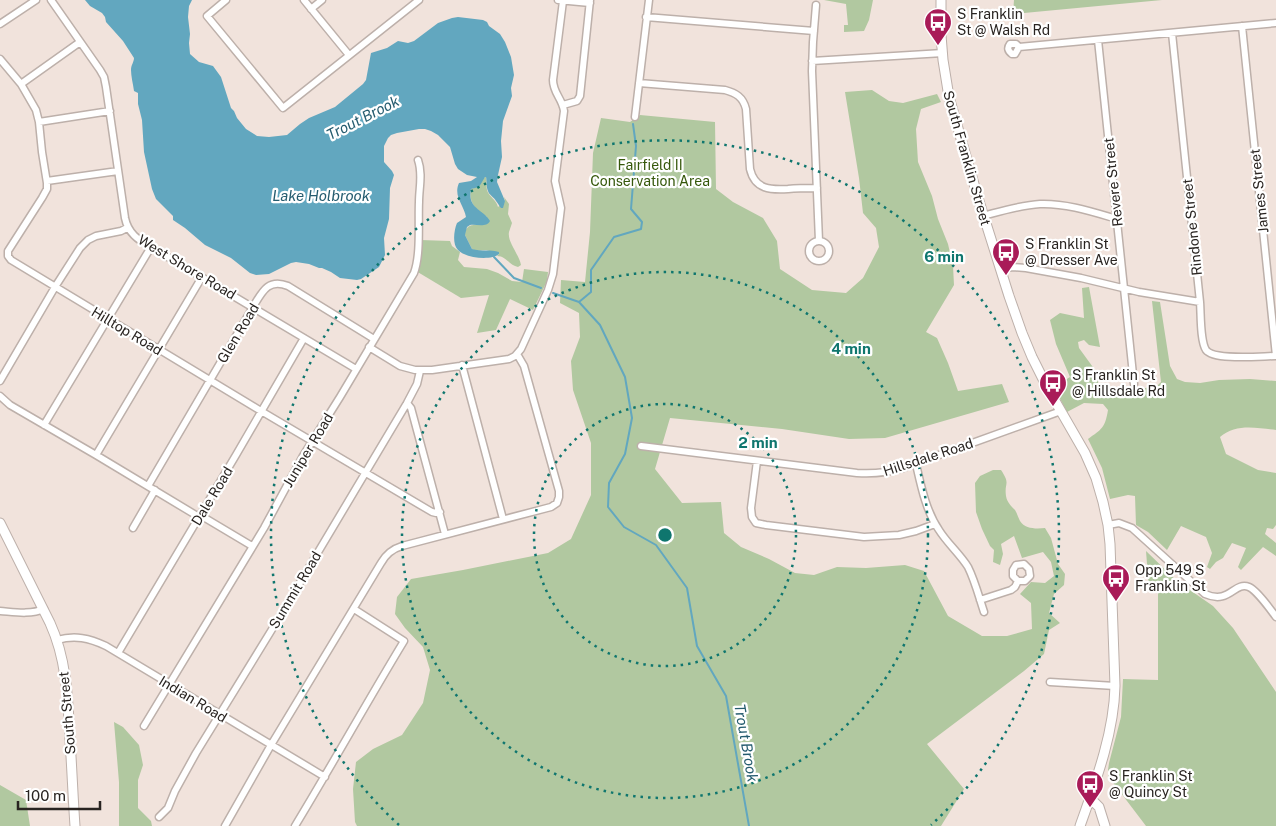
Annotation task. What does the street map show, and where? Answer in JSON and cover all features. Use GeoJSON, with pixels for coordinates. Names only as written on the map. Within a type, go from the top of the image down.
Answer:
{"type":"FeatureCollection","features":[{"type":"Feature","properties":{"kind":"main road","name":"South Franklin Street"},"geometry":{"type":"LineString","coordinates":[[941,0],[943,53],[949,97],[1000,270],[1028,347],[1094,473],[1102,495],[1108,525],[1111,550],[1115,686],[1113,713],[1110,731],[1080,826]]}},
{"type":"Feature","properties":{"kind":"main road","name":"South Street"},"geometry":{"type":"LineString","coordinates":[[0,524],[44,609],[57,640],[63,664],[68,694],[75,826]]}},
{"type":"Feature","properties":{"kind":"main road"},"geometry":{"type":"LineString","coordinates":[[1090,798],[1099,807],[1105,826]]}},
{"type":"Feature","properties":{"kind":"street"},"geometry":{"type":"LineString","coordinates":[[0,24],[26,3],[36,0]]}},
{"type":"Feature","properties":{"kind":"street","name":"West Shore Road"},"geometry":{"type":"LineString","coordinates":[[51,0],[104,77],[127,228],[137,238],[151,247],[356,369]]}},
{"type":"Feature","properties":{"kind":"street"},"geometry":{"type":"LineString","coordinates":[[226,0],[207,16],[283,108],[419,0]]}},
{"type":"Feature","properties":{"kind":"street"},"geometry":{"type":"LineString","coordinates":[[304,0],[349,56]]}},
{"type":"Feature","properties":{"kind":"street"},"geometry":{"type":"LineString","coordinates":[[311,9],[322,0]]}},
{"type":"Feature","properties":{"kind":"street"},"geometry":{"type":"LineString","coordinates":[[369,347],[404,367],[420,370],[509,359],[517,354],[523,346],[548,290],[553,274],[561,208],[555,181],[564,113],[563,105],[554,90],[553,80],[561,0],[590,1],[580,96],[577,101],[563,105]]}},
{"type":"Feature","properties":{"kind":"street"},"geometry":{"type":"LineString","coordinates":[[634,117],[648,0]]}},
{"type":"Feature","properties":{"kind":"street"},"geometry":{"type":"LineString","coordinates":[[816,5],[812,61],[818,241]]}},
{"type":"Feature","properties":{"kind":"street"},"geometry":{"type":"LineString","coordinates":[[646,17],[814,31]]}},
{"type":"Feature","properties":{"kind":"street"},"geometry":{"type":"LineString","coordinates":[[1019,47],[1276,23]]}},
{"type":"Feature","properties":{"kind":"street","name":"James Street"},"geometry":{"type":"LineString","coordinates":[[1242,26],[1276,356]]}},
{"type":"Feature","properties":{"kind":"street","name":"Rindone Street"},"geometry":{"type":"LineString","coordinates":[[1172,33],[1201,326],[1206,349],[1212,354],[1229,357],[1276,356]]}},
{"type":"Feature","properties":{"kind":"street","name":"Revere Street"},"geometry":{"type":"LineString","coordinates":[[1098,40],[1134,384]]}},
{"type":"Feature","properties":{"kind":"street"},"geometry":{"type":"LineString","coordinates":[[20,84],[80,42]]}},
{"type":"Feature","properties":{"kind":"street"},"geometry":{"type":"LineString","coordinates":[[812,61],[943,53]]}},
{"type":"Feature","properties":{"kind":"street"},"geometry":{"type":"LineString","coordinates":[[0,59],[35,106],[47,181],[118,171]]}},
{"type":"Feature","properties":{"kind":"street"},"geometry":{"type":"LineString","coordinates":[[639,83],[725,90],[737,94],[742,99],[746,109],[750,169],[756,182],[764,187],[774,189],[817,188]]}},
{"type":"Feature","properties":{"kind":"street"},"geometry":{"type":"LineString","coordinates":[[39,122],[110,111]]}},
{"type":"Feature","properties":{"kind":"street","name":"Juniper Road"},"geometry":{"type":"LineString","coordinates":[[144,726],[414,273],[417,263],[421,177],[418,160]]}},
{"type":"Feature","properties":{"kind":"street","name":"Hilltop Road"},"geometry":{"type":"LineString","coordinates":[[47,181],[47,189],[44,195],[10,248],[8,256],[12,262],[312,442],[432,512],[440,512]]}},
{"type":"Feature","properties":{"kind":"street"},"geometry":{"type":"LineString","coordinates":[[983,216],[1009,208],[1041,204],[1068,207],[1117,219]]}},
{"type":"Feature","properties":{"kind":"street"},"geometry":{"type":"LineString","coordinates":[[0,381],[78,251],[86,242],[96,236],[127,228]]}},
{"type":"Feature","properties":{"kind":"street"},"geometry":{"type":"LineString","coordinates":[[44,426],[151,247]]}},
{"type":"Feature","properties":{"kind":"street"},"geometry":{"type":"LineString","coordinates":[[1000,270],[1013,267],[1026,268],[1081,278],[1139,292],[1200,302]]}},
{"type":"Feature","properties":{"kind":"street"},"geometry":{"type":"LineString","coordinates":[[96,455],[202,277]]}},
{"type":"Feature","properties":{"kind":"street","name":"Glen Road"},"geometry":{"type":"LineString","coordinates":[[148,486],[253,307],[270,285],[275,283],[281,284],[293,289],[374,339]]}},
{"type":"Feature","properties":{"kind":"street","name":"Dale Road"},"geometry":{"type":"LineString","coordinates":[[118,653],[304,338]]}},
{"type":"Feature","properties":{"kind":"street"},"geometry":{"type":"LineString","coordinates":[[225,826],[383,560],[392,550],[551,507],[558,501],[559,491],[524,366],[517,354]]}},
{"type":"Feature","properties":{"kind":"street"},"geometry":{"type":"LineString","coordinates":[[462,365],[503,519]]}},
{"type":"Feature","properties":{"kind":"street","name":"Summit Road"},"geometry":{"type":"LineString","coordinates":[[159,817],[168,808],[173,794],[194,758],[407,403],[417,384],[420,370]]}},
{"type":"Feature","properties":{"kind":"street"},"geometry":{"type":"LineString","coordinates":[[0,396],[10,405],[44,426],[252,546]]}},
{"type":"Feature","properties":{"kind":"street"},"geometry":{"type":"LineString","coordinates":[[407,403],[411,408],[446,534]]}},
{"type":"Feature","properties":{"kind":"street","name":"Hillsdale Road"},"geometry":{"type":"LineString","coordinates":[[641,446],[866,474],[886,473],[916,464],[1061,411]]}},
{"type":"Feature","properties":{"kind":"street"},"geometry":{"type":"LineString","coordinates":[[757,460],[751,513],[756,523],[864,538],[899,535],[935,524]]}},
{"type":"Feature","properties":{"kind":"street"},"geometry":{"type":"LineString","coordinates":[[916,464],[925,498],[935,524],[968,568],[984,612]]}},
{"type":"Feature","properties":{"kind":"street"},"geometry":{"type":"LineString","coordinates":[[133,528],[155,490]]}},
{"type":"Feature","properties":{"kind":"street"},"geometry":{"type":"LineString","coordinates":[[1108,525],[1122,524],[1132,528],[1205,594],[1219,597],[1227,595],[1237,587],[1249,586],[1276,617]]}},
{"type":"Feature","properties":{"kind":"street"},"geometry":{"type":"LineString","coordinates":[[980,600],[1011,590],[1018,581]]}},
{"type":"Feature","properties":{"kind":"street"},"geometry":{"type":"LineString","coordinates":[[0,611],[29,612],[44,609]]}},
{"type":"Feature","properties":{"kind":"street"},"geometry":{"type":"LineString","coordinates":[[295,826],[404,641],[354,609]]}},
{"type":"Feature","properties":{"kind":"street","name":"Indian Road"},"geometry":{"type":"LineString","coordinates":[[57,640],[73,637],[88,639],[106,646],[325,777]]}},
{"type":"Feature","properties":{"kind":"street"},"geometry":{"type":"LineString","coordinates":[[1050,682],[1115,686]]}},
{"type":"Feature","properties":{"kind":"green space"},"geometry":{"type":"Polygon","coordinates":[[[824,0],[873,0],[869,20],[864,31],[844,32],[844,25],[848,25],[846,4],[824,0]]]}},
{"type":"Feature","properties":{"kind":"green space"},"geometry":{"type":"Polygon","coordinates":[[[1014,0],[1162,0],[1013,14],[1014,0]]]}},
{"type":"Feature","properties":{"kind":"green space","name":"Fairfield II Conservation Area"},"geometry":{"type":"Polygon","coordinates":[[[872,90],[889,101],[903,103],[937,94],[941,102],[921,109],[916,129],[918,162],[948,244],[953,266],[954,285],[926,332],[937,338],[958,391],[1002,384],[1009,402],[885,438],[849,439],[782,429],[670,418],[655,469],[682,503],[721,502],[724,533],[741,547],[795,573],[814,575],[837,567],[866,568],[905,565],[924,571],[948,616],[982,636],[1007,636],[1032,629],[1031,603],[1020,594],[1031,582],[1045,583],[1054,576],[1051,562],[1043,552],[1022,558],[1014,536],[1001,544],[1003,554],[1000,565],[993,562],[994,550],[990,546],[976,512],[975,483],[980,476],[993,470],[1001,470],[1006,481],[1008,502],[1015,510],[1022,524],[1028,527],[1045,528],[1051,538],[1058,564],[1065,574],[1064,585],[1054,594],[1049,613],[1060,623],[1049,630],[1044,654],[927,744],[964,789],[941,826],[357,826],[355,822],[353,789],[356,762],[373,749],[402,735],[423,703],[430,670],[423,647],[395,614],[397,597],[411,579],[548,553],[571,539],[591,495],[591,443],[573,390],[571,361],[580,337],[579,313],[560,303],[561,280],[585,282],[590,232],[593,153],[601,118],[630,122],[640,115],[715,122],[716,189],[733,202],[763,218],[777,241],[780,269],[812,290],[846,293],[863,278],[879,247],[876,228],[863,213],[845,92],[872,90]]]}},
{"type":"Feature","properties":{"kind":"green space"},"geometry":{"type":"Polygon","coordinates":[[[485,177],[488,192],[498,207],[505,201],[504,197],[509,204],[508,214],[512,223],[509,236],[520,261],[521,265],[518,267],[503,257],[497,256],[499,254],[486,250],[476,251],[472,249],[465,235],[467,228],[471,225],[480,225],[487,217],[474,206],[470,194],[471,189],[485,177]]]}},
{"type":"Feature","properties":{"kind":"green space"},"geometry":{"type":"Polygon","coordinates":[[[420,240],[450,241],[452,246],[460,252],[458,260],[464,267],[487,269],[512,281],[522,282],[524,269],[548,272],[547,281],[533,310],[510,299],[496,330],[477,333],[489,295],[461,298],[416,271],[420,240]]]}},
{"type":"Feature","properties":{"kind":"green space"},"geometry":{"type":"Polygon","coordinates":[[[1089,287],[1100,347],[1089,345],[1084,340],[1078,342],[1079,348],[1095,370],[1100,390],[1121,392],[1157,386],[1161,382],[1152,301],[1160,302],[1170,366],[1177,379],[1185,382],[1200,383],[1250,379],[1276,381],[1276,430],[1247,427],[1233,430],[1220,437],[1226,454],[1258,470],[1276,473],[1276,525],[1273,529],[1267,528],[1265,534],[1276,543],[1276,556],[1263,547],[1241,570],[1238,567],[1246,548],[1232,543],[1223,558],[1210,569],[1207,567],[1212,553],[1206,537],[1181,526],[1167,550],[1148,532],[1136,525],[1135,496],[1128,495],[1110,499],[1102,468],[1088,439],[1102,428],[1106,421],[1108,410],[1103,404],[1084,403],[1067,412],[1054,387],[1070,377],[1056,344],[1050,320],[1060,313],[1084,318],[1082,288],[1089,287]]]}},
{"type":"Feature","properties":{"kind":"green space"},"geometry":{"type":"Polygon","coordinates":[[[1146,551],[1177,581],[1213,606],[1233,628],[1276,692],[1276,826],[1146,826],[1108,776],[1109,763],[1121,717],[1123,679],[1158,680],[1158,589],[1149,589],[1146,551]]]}},
{"type":"Feature","properties":{"kind":"green space"},"geometry":{"type":"Polygon","coordinates":[[[114,722],[123,727],[139,745],[143,765],[138,780],[138,808],[151,821],[152,826],[119,826],[119,782],[114,722]]]}},
{"type":"Feature","properties":{"kind":"green space"},"geometry":{"type":"Polygon","coordinates":[[[0,785],[26,800],[30,826],[0,826],[0,785]]]}},
{"type":"Feature","properties":{"kind":"water","name":"Lake Holbrook"},"geometry":{"type":"Polygon","coordinates":[[[85,0],[192,0],[189,6],[188,17],[190,54],[199,62],[213,66],[221,77],[231,108],[246,129],[257,136],[269,137],[287,135],[309,118],[335,107],[363,84],[366,80],[371,53],[387,48],[398,41],[408,43],[414,41],[438,23],[452,18],[458,17],[487,22],[489,26],[500,34],[505,42],[511,57],[514,75],[511,88],[512,96],[503,121],[502,157],[497,182],[505,201],[503,208],[501,208],[489,192],[485,177],[479,187],[471,189],[470,196],[473,205],[490,221],[484,225],[470,225],[467,227],[465,235],[472,249],[496,251],[499,254],[478,258],[461,253],[456,247],[454,237],[457,223],[466,217],[457,188],[459,183],[471,181],[477,177],[467,175],[458,169],[450,147],[438,135],[425,129],[419,129],[391,135],[384,146],[384,162],[394,175],[390,188],[389,219],[384,238],[385,255],[379,267],[357,280],[340,278],[322,268],[296,262],[269,274],[256,275],[250,273],[231,258],[205,245],[173,220],[173,216],[156,199],[144,152],[138,93],[134,91],[131,68],[134,58],[123,41],[106,22],[102,13],[90,6],[85,0]]]}},
{"type":"Feature","properties":{"kind":"waterway"},"geometry":{"type":"LineString","coordinates":[[579,302],[591,292],[591,270],[614,237],[641,229],[642,222],[631,209],[636,146],[633,124]]}},
{"type":"Feature","properties":{"kind":"waterway","name":"Trout Brook"},"geometry":{"type":"LineString","coordinates":[[494,257],[514,278],[541,288]]}},
{"type":"Feature","properties":{"kind":"waterway","name":"Trout Brook"},"geometry":{"type":"LineString","coordinates":[[553,293],[579,302],[600,325],[625,377],[632,418],[625,454],[609,483],[608,507],[624,527],[656,545],[687,588],[697,646],[726,696],[749,826]]}},
{"type":"Feature","properties":{"kind":"place","name":"S Franklin St @ Walsh Rd"},"geometry":{"type":"Point","coordinates":[938,46]}},
{"type":"Feature","properties":{"kind":"place","name":"S Franklin St @ Dresser Ave"},"geometry":{"type":"Point","coordinates":[1006,276]}},
{"type":"Feature","properties":{"kind":"place","name":"S Franklin St @ Hillsdale Rd"},"geometry":{"type":"Point","coordinates":[1053,407]}},
{"type":"Feature","properties":{"kind":"place","name":"Opp 549 S Franklin St"},"geometry":{"type":"Point","coordinates":[1116,602]}},
{"type":"Feature","properties":{"kind":"place","name":"S Franklin St @ Quincy St"},"geometry":{"type":"Point","coordinates":[1090,808]}}]}
